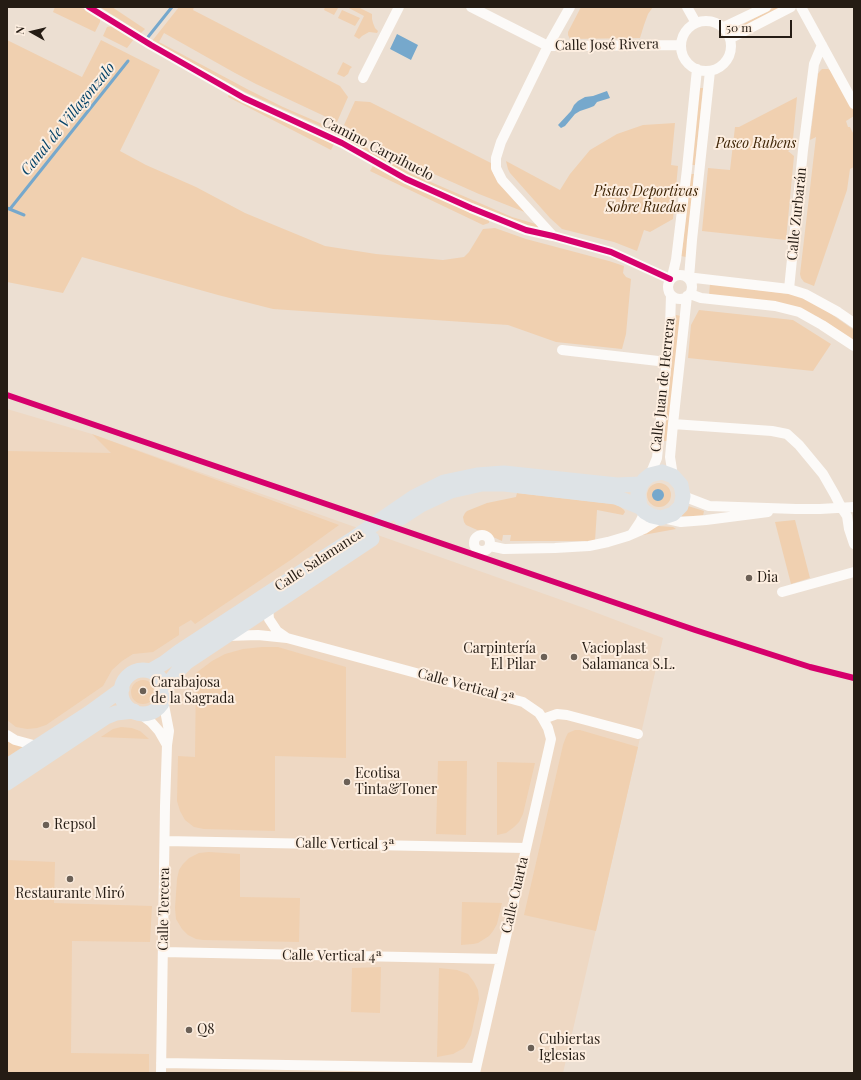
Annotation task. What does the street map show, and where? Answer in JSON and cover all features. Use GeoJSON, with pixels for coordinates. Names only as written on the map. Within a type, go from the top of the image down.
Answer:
{"type":"FeatureCollection","features":[{"type":"Feature","properties":{"kind":"main road"},"geometry":{"type":"LineString","coordinates":[[662,472],[673,476],[681,485],[683,496],[680,506],[673,514],[662,518],[652,516],[642,509],[638,494],[646,479],[662,472]]}},
{"type":"Feature","properties":{"kind":"main road","name":"Calle Salamanca"},"geometry":{"type":"LineString","coordinates":[[407,508],[414,497],[444,482],[477,475],[504,473],[618,484],[646,479]]}},
{"type":"Feature","properties":{"kind":"main road","name":"Calle Salamanca"},"geometry":{"type":"LineString","coordinates":[[164,694],[182,666],[268,608],[407,508],[421,505],[451,491],[482,484],[504,484],[616,497],[642,509]]}},
{"type":"Feature","properties":{"kind":"main road","name":"Calle Salamanca"},"geometry":{"type":"LineString","coordinates":[[150,671],[267,594],[358,542]]}},
{"type":"Feature","properties":{"kind":"main road"},"geometry":{"type":"LineString","coordinates":[[7,783],[106,717],[116,713],[151,712],[160,705],[164,694],[161,679],[150,671],[140,670],[125,680],[122,694],[126,704],[136,712]]}},
{"type":"Feature","properties":{"kind":"main road"},"geometry":{"type":"LineString","coordinates":[[7,766],[89,713],[122,689]]}},
{"type":"Feature","properties":{"kind":"street","name":"Camino Carpihuelo"},"geometry":{"type":"LineString","coordinates":[[89,7],[151,45],[244,98],[342,143],[406,179],[526,230],[612,252],[671,278]]}},
{"type":"Feature","properties":{"kind":"street"},"geometry":{"type":"LineString","coordinates":[[363,78],[399,7]]}},
{"type":"Feature","properties":{"kind":"street","name":"Calle José Rivera"},"geometry":{"type":"LineString","coordinates":[[471,7],[548,46],[681,45]]}},
{"type":"Feature","properties":{"kind":"street"},"geometry":{"type":"LineString","coordinates":[[554,236],[502,180],[496,168],[496,158],[501,142],[548,46],[570,7]]}},
{"type":"Feature","properties":{"kind":"street"},"geometry":{"type":"LineString","coordinates":[[687,7],[696,23]]}},
{"type":"Feature","properties":{"kind":"street"},"geometry":{"type":"LineString","coordinates":[[724,27],[766,7]]}},
{"type":"Feature","properties":{"kind":"street"},"geometry":{"type":"LineString","coordinates":[[731,38],[791,7]]}},
{"type":"Feature","properties":{"kind":"street"},"geometry":{"type":"LineString","coordinates":[[801,7],[854,104]]}},
{"type":"Feature","properties":{"kind":"street"},"geometry":{"type":"LineString","coordinates":[[705,20],[715,22],[724,27],[731,38],[732,49],[728,59],[720,67],[710,71],[697,70],[689,64],[683,56],[681,45],[683,37],[688,29],[696,23],[705,20]]}},
{"type":"Feature","properties":{"kind":"street","name":"Calle Zurbarán"},"geometry":{"type":"LineString","coordinates":[[789,289],[814,64],[822,45]]}},
{"type":"Feature","properties":{"kind":"street"},"geometry":{"type":"LineString","coordinates":[[697,70],[676,260],[668,285],[671,295],[682,299],[689,295],[692,290],[690,279],[692,240],[710,71]]}},
{"type":"Feature","properties":{"kind":"street"},"geometry":{"type":"LineString","coordinates":[[671,278],[682,274],[690,279],[695,278],[789,289],[805,294],[853,322]]}},
{"type":"Feature","properties":{"kind":"street","name":"Calle Juan de Herrera"},"geometry":{"type":"LineString","coordinates":[[646,479],[657,458],[670,328],[671,295]]}},
{"type":"Feature","properties":{"kind":"street"},"geometry":{"type":"LineString","coordinates":[[689,295],[701,298],[775,306],[799,312],[854,346]]}},
{"type":"Feature","properties":{"kind":"street","name":"Calle Juan de Herrera"},"geometry":{"type":"LineString","coordinates":[[673,476],[670,457],[689,295]]}},
{"type":"Feature","properties":{"kind":"street"},"geometry":{"type":"LineString","coordinates":[[562,350],[667,362]]}},
{"type":"Feature","properties":{"kind":"street"},"geometry":{"type":"LineString","coordinates":[[673,424],[772,431],[787,434],[793,438],[823,474],[847,516],[849,529],[854,544]]}},
{"type":"Feature","properties":{"kind":"street"},"geometry":{"type":"LineString","coordinates":[[683,496],[709,506],[796,509],[854,506]]}},
{"type":"Feature","properties":{"kind":"street"},"geometry":{"type":"LineString","coordinates":[[632,534],[640,522],[642,509]]}},
{"type":"Feature","properties":{"kind":"street"},"geometry":{"type":"LineString","coordinates":[[490,546],[504,549],[589,546],[608,542],[632,534],[644,529],[662,518],[681,522],[796,509]]}},
{"type":"Feature","properties":{"kind":"street"},"geometry":{"type":"LineString","coordinates":[[782,592],[854,572]]}},
{"type":"Feature","properties":{"kind":"street","name":"Calle Vertical 2ª"},"geometry":{"type":"LineString","coordinates":[[268,608],[269,620],[277,631],[287,638]]}},
{"type":"Feature","properties":{"kind":"street","name":"Calle Vertical 2ª"},"geometry":{"type":"LineString","coordinates":[[227,636],[258,635],[287,638],[523,702],[540,713],[543,719]]}},
{"type":"Feature","properties":{"kind":"street","name":"Calle Tercera"},"geometry":{"type":"LineString","coordinates":[[161,1068],[167,744],[169,731],[164,694]]}},
{"type":"Feature","properties":{"kind":"street"},"geometry":{"type":"LineString","coordinates":[[136,712],[151,722],[167,744]]}},
{"type":"Feature","properties":{"kind":"street"},"geometry":{"type":"LineString","coordinates":[[543,719],[557,714],[567,715],[638,734]]}},
{"type":"Feature","properties":{"kind":"street","name":"Calle Cuarta"},"geometry":{"type":"LineString","coordinates":[[476,1070],[550,748],[551,739],[548,728],[543,719]]}},
{"type":"Feature","properties":{"kind":"street"},"geometry":{"type":"LineString","coordinates":[[7,735],[15,740],[37,746]]}},
{"type":"Feature","properties":{"kind":"street","name":"Calle Vertical 3ª"},"geometry":{"type":"LineString","coordinates":[[165,841],[526,848]]}},
{"type":"Feature","properties":{"kind":"street","name":"Calle Vertical 4ª"},"geometry":{"type":"LineString","coordinates":[[163,952],[501,959]]}},
{"type":"Feature","properties":{"kind":"street"},"geometry":{"type":"LineString","coordinates":[[161,1068],[476,1070]]}},
{"type":"Feature","properties":{"kind":"shaded area"},"geometry":{"type":"Polygon","coordinates":[[[7,409],[92,434],[584,608],[663,638],[563,1073],[7,1073],[7,409]]]}},
{"type":"Feature","properties":{"kind":"green space"},"geometry":{"type":"Polygon","coordinates":[[[55,7],[80,7],[100,17],[100,22],[95,32],[53,12],[55,7]]]}},
{"type":"Feature","properties":{"kind":"green space"},"geometry":{"type":"Polygon","coordinates":[[[100,7],[112,7],[145,29],[141,33],[100,7]]]}},
{"type":"Feature","properties":{"kind":"green space"},"geometry":{"type":"Polygon","coordinates":[[[179,7],[194,7],[193,10],[340,86],[348,97],[337,122],[256,84],[164,33],[159,42],[283,107],[336,130],[410,173],[512,217],[539,225],[540,228],[528,226],[509,219],[407,175],[324,128],[245,92],[152,41],[179,7]]]}},
{"type":"Feature","properties":{"kind":"green space"},"geometry":{"type":"Polygon","coordinates":[[[325,7],[338,8],[334,15],[324,10],[325,7]]]}},
{"type":"Feature","properties":{"kind":"green space"},"geometry":{"type":"Polygon","coordinates":[[[347,7],[358,7],[372,14],[373,23],[378,31],[377,33],[369,32],[359,39],[354,36],[364,16],[347,7]]]}},
{"type":"Feature","properties":{"kind":"green space"},"geometry":{"type":"Polygon","coordinates":[[[581,7],[653,7],[648,14],[640,38],[570,39],[568,32],[581,7]]]}},
{"type":"Feature","properties":{"kind":"green space"},"geometry":{"type":"Polygon","coordinates":[[[775,7],[783,7],[744,28],[742,25],[775,7]]]}},
{"type":"Feature","properties":{"kind":"green space"},"geometry":{"type":"Polygon","coordinates":[[[342,10],[360,18],[355,26],[338,18],[342,10]]]}},
{"type":"Feature","properties":{"kind":"green space"},"geometry":{"type":"Polygon","coordinates":[[[112,26],[134,39],[127,48],[103,36],[107,27],[112,26]]]}},
{"type":"Feature","properties":{"kind":"green space"},"geometry":{"type":"Polygon","coordinates":[[[7,40],[82,77],[101,40],[160,70],[120,151],[146,165],[196,187],[245,213],[325,246],[376,254],[443,260],[464,257],[469,252],[483,229],[495,228],[526,239],[624,266],[623,273],[626,277],[631,279],[626,334],[622,349],[556,342],[508,325],[273,309],[82,257],[63,293],[7,282],[7,40]]]}},
{"type":"Feature","properties":{"kind":"green space"},"geometry":{"type":"Polygon","coordinates":[[[343,62],[352,67],[348,74],[344,77],[337,74],[343,62]]]}},
{"type":"Feature","properties":{"kind":"green space"},"geometry":{"type":"Polygon","coordinates":[[[822,69],[830,70],[836,76],[854,111],[854,116],[846,121],[848,127],[850,127],[854,135],[854,167],[850,169],[847,190],[814,286],[804,282],[800,274],[816,137],[810,140],[818,74],[822,69]]]}},
{"type":"Feature","properties":{"kind":"green space"},"geometry":{"type":"Polygon","coordinates":[[[699,88],[703,88],[695,165],[691,165],[699,88]]]}},
{"type":"Feature","properties":{"kind":"green space"},"geometry":{"type":"Polygon","coordinates":[[[229,94],[334,144],[331,150],[228,97],[229,94]]]}},
{"type":"Feature","properties":{"kind":"green space","name":"Paseo Rubens"},"geometry":{"type":"Polygon","coordinates":[[[797,97],[792,149],[788,151],[794,156],[786,240],[702,231],[708,168],[730,170],[735,127],[739,127],[797,97]]]}},
{"type":"Feature","properties":{"kind":"green space"},"geometry":{"type":"Polygon","coordinates":[[[355,101],[370,102],[491,163],[493,173],[499,183],[527,213],[479,194],[398,158],[344,125],[355,101]]]}},
{"type":"Feature","properties":{"kind":"green space","name":"Pistas Deportivas Sobre Ruedas"},"geometry":{"type":"Polygon","coordinates":[[[675,123],[671,165],[678,166],[673,219],[650,232],[644,230],[637,251],[614,242],[562,229],[550,218],[510,173],[506,161],[560,190],[570,174],[590,150],[617,134],[643,125],[675,123]]]}},
{"type":"Feature","properties":{"kind":"green space"},"geometry":{"type":"Polygon","coordinates":[[[373,166],[402,182],[489,220],[489,223],[483,225],[370,171],[373,166]]]}},
{"type":"Feature","properties":{"kind":"green space"},"geometry":{"type":"Polygon","coordinates":[[[690,174],[694,174],[686,257],[681,256],[690,174]]]}},
{"type":"Feature","properties":{"kind":"green space"},"geometry":{"type":"Polygon","coordinates":[[[710,284],[790,294],[804,298],[824,309],[854,330],[854,341],[818,317],[709,295],[710,284]]]}},
{"type":"Feature","properties":{"kind":"green space"},"geometry":{"type":"Polygon","coordinates":[[[699,310],[793,320],[831,344],[813,371],[688,358],[691,325],[699,310]]]}},
{"type":"Feature","properties":{"kind":"green space"},"geometry":{"type":"Polygon","coordinates":[[[676,315],[681,316],[667,441],[663,441],[676,315]]]}},
{"type":"Feature","properties":{"kind":"green space"},"geometry":{"type":"Polygon","coordinates":[[[92,434],[339,525],[292,559],[195,624],[191,620],[179,627],[179,635],[153,652],[133,654],[122,661],[112,670],[103,686],[46,725],[27,729],[16,727],[7,720],[7,451],[111,453],[92,434]]]}},
{"type":"Feature","properties":{"kind":"green space"},"geometry":{"type":"Polygon","coordinates":[[[659,483],[664,484],[670,490],[670,500],[664,506],[659,507],[654,506],[648,500],[647,495],[648,490],[654,484],[659,483]]]}},
{"type":"Feature","properties":{"kind":"green space"},"geometry":{"type":"Polygon","coordinates":[[[517,493],[613,504],[619,506],[625,512],[623,515],[597,510],[595,541],[510,541],[511,535],[503,535],[502,541],[466,525],[464,522],[463,517],[467,511],[487,503],[516,497],[517,493]]]}},
{"type":"Feature","properties":{"kind":"green space"},"geometry":{"type":"Polygon","coordinates":[[[688,506],[704,511],[703,516],[681,516],[688,506]]]}},
{"type":"Feature","properties":{"kind":"green space"},"geometry":{"type":"Polygon","coordinates":[[[795,520],[810,578],[791,584],[775,522],[795,520]]]}},
{"type":"Feature","properties":{"kind":"green space"},"geometry":{"type":"Polygon","coordinates":[[[658,526],[673,527],[676,529],[643,535],[643,533],[651,528],[658,526]]]}},
{"type":"Feature","properties":{"kind":"green space"},"geometry":{"type":"Polygon","coordinates":[[[278,647],[346,667],[346,758],[275,756],[275,831],[204,829],[194,827],[185,820],[177,801],[178,756],[195,757],[196,673],[212,661],[225,654],[243,649],[278,647]]]}},
{"type":"Feature","properties":{"kind":"green space"},"geometry":{"type":"Polygon","coordinates":[[[143,680],[152,683],[155,692],[152,701],[143,704],[134,701],[131,692],[134,683],[143,680]]]}},
{"type":"Feature","properties":{"kind":"green space"},"geometry":{"type":"Polygon","coordinates":[[[121,727],[132,728],[140,731],[149,739],[101,737],[113,729],[121,727]]]}},
{"type":"Feature","properties":{"kind":"green space"},"geometry":{"type":"Polygon","coordinates":[[[575,730],[580,730],[638,747],[596,931],[524,915],[563,745],[568,733],[575,730]]]}},
{"type":"Feature","properties":{"kind":"green space"},"geometry":{"type":"Polygon","coordinates":[[[7,741],[21,745],[23,748],[7,760],[7,741]]]}},
{"type":"Feature","properties":{"kind":"green space"},"geometry":{"type":"Polygon","coordinates":[[[438,761],[467,761],[466,835],[436,834],[438,761]]]}},
{"type":"Feature","properties":{"kind":"green space"},"geometry":{"type":"Polygon","coordinates":[[[497,762],[535,763],[523,814],[519,822],[506,833],[497,835],[497,762]]]}},
{"type":"Feature","properties":{"kind":"green space"},"geometry":{"type":"Polygon","coordinates":[[[209,852],[240,854],[240,897],[300,898],[299,942],[203,940],[196,939],[188,935],[182,929],[176,919],[175,908],[179,870],[189,858],[199,853],[209,852]]]}},
{"type":"Feature","properties":{"kind":"green space"},"geometry":{"type":"Polygon","coordinates":[[[7,860],[55,862],[54,903],[152,906],[150,942],[72,941],[71,1053],[149,1054],[149,1073],[7,1073],[7,860]]]}},
{"type":"Feature","properties":{"kind":"green space"},"geometry":{"type":"Polygon","coordinates":[[[462,902],[502,903],[497,924],[493,931],[489,936],[478,943],[461,945],[462,902]]]}},
{"type":"Feature","properties":{"kind":"green space"},"geometry":{"type":"Polygon","coordinates":[[[381,967],[380,1013],[351,1012],[352,968],[381,967]]]}},
{"type":"Feature","properties":{"kind":"green space"},"geometry":{"type":"Polygon","coordinates":[[[439,968],[457,970],[468,974],[478,990],[479,999],[471,1035],[464,1048],[453,1054],[437,1057],[439,968]]]}},
{"type":"Feature","properties":{"kind":"water"},"geometry":{"type":"Polygon","coordinates":[[[397,34],[418,45],[411,60],[390,49],[397,34]]]}},
{"type":"Feature","properties":{"kind":"water"},"geometry":{"type":"Polygon","coordinates":[[[607,91],[610,98],[597,102],[594,106],[575,114],[565,126],[561,128],[558,125],[578,101],[585,97],[607,91]]]}},
{"type":"Feature","properties":{"kind":"water"},"geometry":{"type":"Polygon","coordinates":[[[656,489],[660,489],[664,495],[660,501],[656,501],[652,497],[652,493],[656,489]]]}},
{"type":"Feature","properties":{"kind":"waterway","name":"Canal de Villagonzalo"},"geometry":{"type":"LineString","coordinates":[[148,37],[172,7]]}},
{"type":"Feature","properties":{"kind":"waterway","name":"Canal de Villagonzalo"},"geometry":{"type":"LineString","coordinates":[[10,209],[128,61]]}},
{"type":"Feature","properties":{"kind":"waterway"},"geometry":{"type":"LineString","coordinates":[[7,208],[24,215]]}},
{"type":"Feature","properties":{"kind":"cycle path"},"geometry":{"type":"LineString","coordinates":[[89,7],[151,45],[244,98],[342,143],[406,179],[471,208],[526,230],[611,252],[670,279]]}},
{"type":"Feature","properties":{"kind":"cycle path"},"geometry":{"type":"LineString","coordinates":[[7,395],[695,630],[810,667],[854,678]]}},
{"type":"Feature","properties":{"kind":"place","name":"Dia"},"geometry":{"type":"Point","coordinates":[749,578]}},
{"type":"Feature","properties":{"kind":"place","name":"Carpintería El Pilar"},"geometry":{"type":"Point","coordinates":[544,657]}},
{"type":"Feature","properties":{"kind":"place","name":"Vacioplast Salamanca S.L."},"geometry":{"type":"Point","coordinates":[574,657]}},
{"type":"Feature","properties":{"kind":"place","name":"Carabajosa de la Sagrada"},"geometry":{"type":"Point","coordinates":[143,691]}},
{"type":"Feature","properties":{"kind":"place","name":"Ecotisa Tinta&Toner"},"geometry":{"type":"Point","coordinates":[347,782]}},
{"type":"Feature","properties":{"kind":"place","name":"Repsol"},"geometry":{"type":"Point","coordinates":[46,825]}},
{"type":"Feature","properties":{"kind":"place","name":"Restaurante Miró"},"geometry":{"type":"Point","coordinates":[70,879]}},
{"type":"Feature","properties":{"kind":"place","name":"Q8"},"geometry":{"type":"Point","coordinates":[189,1030]}},
{"type":"Feature","properties":{"kind":"place","name":"Cubiertas Iglesias"},"geometry":{"type":"Point","coordinates":[531,1048]}}]}
